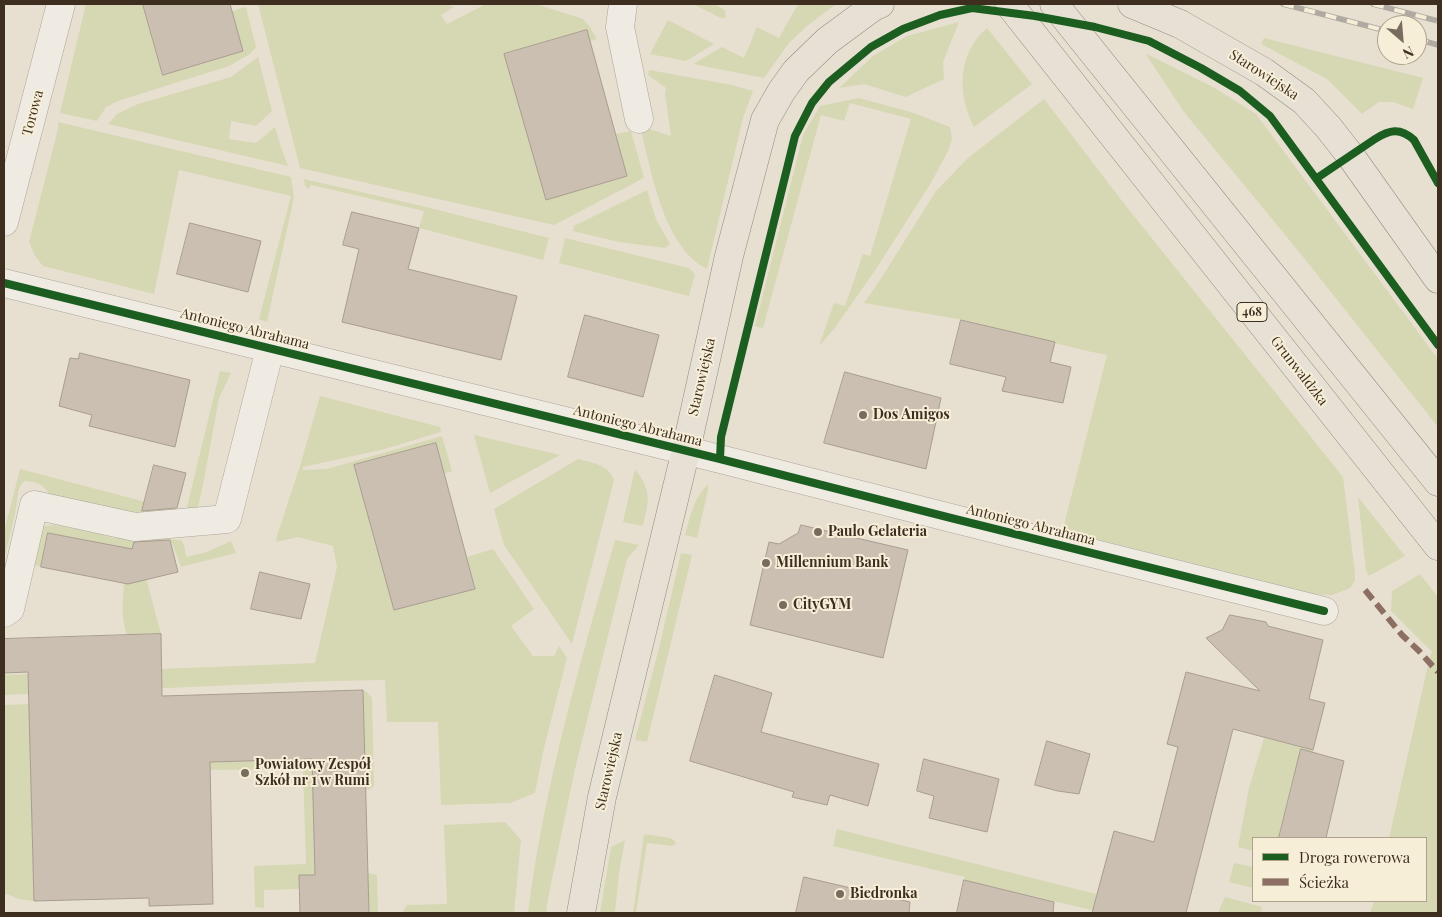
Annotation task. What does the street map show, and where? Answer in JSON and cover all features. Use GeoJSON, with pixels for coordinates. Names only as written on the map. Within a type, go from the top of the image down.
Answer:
{"type":"FeatureCollection","features":[{"type":"Feature","properties":{"kind":"main road","name":"Starowiejska"},"geometry":{"type":"LineString","coordinates":[[580,913],[602,797],[686,450],[729,256],[765,120],[796,71],[827,41],[873,7],[880,4]]}},
{"type":"Feature","properties":{"kind":"main road","name":"Grunwaldzka"},"geometry":{"type":"LineString","coordinates":[[1009,4],[1438,546]]}},
{"type":"Feature","properties":{"kind":"main road"},"geometry":{"type":"LineString","coordinates":[[1054,4],[1438,482]]}},
{"type":"Feature","properties":{"kind":"main road","name":"Starowiejska"},"geometry":{"type":"LineString","coordinates":[[1132,4],[1180,24],[1264,72],[1304,101],[1350,155],[1438,278]]}},
{"type":"Feature","properties":{"kind":"street","name":"Torowa"},"geometry":{"type":"LineString","coordinates":[[4,222],[61,4]]}},
{"type":"Feature","properties":{"kind":"street"},"geometry":{"type":"LineString","coordinates":[[623,4],[620,27],[639,119]]}},
{"type":"Feature","properties":{"kind":"street","name":"Antoniego Abrahama"},"geometry":{"type":"LineString","coordinates":[[4,283],[686,450],[1324,611]]}},
{"type":"Feature","properties":{"kind":"street"},"geometry":{"type":"LineString","coordinates":[[4,612],[10,609],[34,505],[135,527],[227,518],[270,348]]}},
{"type":"Feature","properties":{"kind":"green space"},"geometry":{"type":"Polygon","coordinates":[[[86,4],[143,4],[163,75],[242,51],[232,11],[246,7],[256,47],[250,54],[229,66],[118,101],[106,107],[97,121],[60,113],[86,4]]]}},
{"type":"Feature","properties":{"kind":"green space"},"geometry":{"type":"Polygon","coordinates":[[[258,4],[444,4],[454,7],[441,15],[447,24],[486,4],[536,4],[583,19],[597,39],[590,41],[587,30],[504,54],[546,200],[627,176],[615,134],[631,131],[644,178],[554,225],[300,168],[258,4]]]}},
{"type":"Feature","properties":{"kind":"green space"},"geometry":{"type":"Polygon","coordinates":[[[693,4],[714,4],[725,10],[726,18],[721,18],[693,4]]]}},
{"type":"Feature","properties":{"kind":"green space"},"geometry":{"type":"Polygon","coordinates":[[[798,4],[836,4],[807,26],[789,43],[764,78],[693,64],[722,47],[744,58],[757,27],[779,38],[798,4]]]}},
{"type":"Feature","properties":{"kind":"green space"},"geometry":{"type":"Polygon","coordinates":[[[668,20],[714,44],[686,61],[650,54],[668,20]]]}},
{"type":"Feature","properties":{"kind":"green space"},"geometry":{"type":"Polygon","coordinates":[[[959,22],[943,62],[944,79],[906,97],[864,84],[839,88],[873,56],[907,36],[959,22]]]}},
{"type":"Feature","properties":{"kind":"green space"},"geometry":{"type":"Polygon","coordinates":[[[987,28],[1032,84],[974,127],[965,101],[963,75],[965,62],[970,50],[977,38],[987,28]]]}},
{"type":"Feature","properties":{"kind":"green space"},"geometry":{"type":"Polygon","coordinates":[[[1264,38],[1423,78],[1413,109],[1393,102],[1379,102],[1362,114],[1327,79],[1261,44],[1264,38]]]}},
{"type":"Feature","properties":{"kind":"green space"},"geometry":{"type":"Polygon","coordinates":[[[1145,53],[1213,87],[1256,114],[1438,359],[1438,427],[1300,253],[1184,112],[1145,53]]]}},
{"type":"Feature","properties":{"kind":"green space"},"geometry":{"type":"Polygon","coordinates":[[[258,57],[272,111],[256,126],[231,121],[229,139],[256,143],[275,127],[288,166],[108,124],[117,114],[138,104],[231,77],[258,57]]]}},
{"type":"Feature","properties":{"kind":"green space"},"geometry":{"type":"Polygon","coordinates":[[[649,70],[732,85],[753,91],[743,118],[707,269],[692,258],[680,244],[669,226],[654,185],[640,126],[671,136],[665,94],[666,88],[648,75],[649,70]]]}},
{"type":"Feature","properties":{"kind":"green space"},"geometry":{"type":"Polygon","coordinates":[[[859,98],[914,113],[950,127],[952,139],[948,151],[931,183],[876,269],[834,329],[819,346],[834,303],[845,306],[863,254],[870,256],[911,119],[850,103],[844,121],[821,115],[763,328],[755,326],[803,135],[820,106],[859,98]]]}},
{"type":"Feature","properties":{"kind":"green space"},"geometry":{"type":"Polygon","coordinates":[[[1044,99],[1126,206],[1343,477],[1355,573],[1355,580],[1348,589],[1332,595],[1306,594],[1064,531],[1107,355],[964,320],[864,303],[936,191],[968,158],[1044,99]]]}},
{"type":"Feature","properties":{"kind":"green space"},"geometry":{"type":"Polygon","coordinates":[[[58,122],[291,177],[294,197],[267,322],[259,319],[291,196],[179,170],[154,294],[43,266],[35,256],[29,242],[58,129],[58,122]]]}},
{"type":"Feature","properties":{"kind":"green space"},"geometry":{"type":"Polygon","coordinates":[[[304,179],[549,238],[543,260],[419,228],[424,211],[311,185],[309,189],[305,186],[304,179]]]}},
{"type":"Feature","properties":{"kind":"green space"},"geometry":{"type":"Polygon","coordinates":[[[647,190],[656,219],[670,244],[665,248],[619,242],[573,231],[574,226],[647,190]]]}},
{"type":"Feature","properties":{"kind":"green space"},"geometry":{"type":"Polygon","coordinates":[[[565,238],[689,268],[695,274],[689,296],[559,263],[565,238]]]}},
{"type":"Feature","properties":{"kind":"green space"},"geometry":{"type":"Polygon","coordinates":[[[220,371],[231,373],[219,398],[197,511],[122,513],[50,495],[39,484],[24,481],[19,488],[4,560],[4,532],[20,469],[186,511],[220,371]]]}},
{"type":"Feature","properties":{"kind":"green space"},"geometry":{"type":"Polygon","coordinates":[[[320,396],[440,427],[441,432],[385,449],[303,467],[303,470],[327,469],[442,436],[452,471],[444,474],[436,443],[354,465],[394,610],[475,589],[467,557],[493,549],[534,609],[511,626],[533,656],[554,656],[559,646],[567,658],[544,748],[535,793],[510,803],[441,805],[438,722],[387,722],[385,680],[4,695],[4,675],[315,663],[337,567],[333,546],[298,537],[277,542],[276,539],[320,396]]]}},
{"type":"Feature","properties":{"kind":"green space"},"geometry":{"type":"Polygon","coordinates":[[[474,435],[560,455],[490,493],[474,435]]]}},
{"type":"Feature","properties":{"kind":"green space"},"geometry":{"type":"Polygon","coordinates":[[[578,459],[604,467],[614,480],[572,644],[504,545],[494,509],[578,459]]]}},
{"type":"Feature","properties":{"kind":"green space"},"geometry":{"type":"Polygon","coordinates":[[[635,469],[647,490],[648,496],[643,526],[623,522],[635,469]]]}},
{"type":"Feature","properties":{"kind":"green space"},"geometry":{"type":"Polygon","coordinates":[[[708,484],[697,538],[685,535],[696,501],[708,484]]]}},
{"type":"Feature","properties":{"kind":"green space"},"geometry":{"type":"Polygon","coordinates":[[[1358,497],[1405,556],[1369,576],[1366,571],[1358,497]]]}},
{"type":"Feature","properties":{"kind":"green space"},"geometry":{"type":"Polygon","coordinates":[[[54,525],[94,532],[113,538],[140,537],[181,540],[186,557],[207,552],[231,541],[236,553],[181,567],[172,543],[139,552],[161,634],[127,635],[124,625],[123,604],[124,581],[130,549],[48,533],[41,567],[35,565],[31,558],[38,530],[45,526],[54,525]]]}},
{"type":"Feature","properties":{"kind":"green space"},"geometry":{"type":"Polygon","coordinates":[[[615,540],[639,545],[627,559],[575,769],[546,910],[548,913],[528,913],[543,818],[553,772],[576,679],[615,540]]]}},
{"type":"Feature","properties":{"kind":"green space"},"geometry":{"type":"Polygon","coordinates":[[[681,553],[692,555],[647,742],[635,740],[660,644],[681,553]]]}},
{"type":"Feature","properties":{"kind":"green space"},"geometry":{"type":"Polygon","coordinates":[[[1420,574],[1438,597],[1438,913],[1370,913],[1374,902],[1427,902],[1427,837],[1389,837],[1432,652],[1391,611],[1392,591],[1420,574]]]}},
{"type":"Feature","properties":{"kind":"green space"},"geometry":{"type":"Polygon","coordinates":[[[363,690],[372,698],[374,786],[369,790],[366,790],[363,690]]]}},
{"type":"Feature","properties":{"kind":"green space"},"geometry":{"type":"Polygon","coordinates":[[[29,704],[34,901],[19,899],[4,893],[4,705],[29,704]]]}},
{"type":"Feature","properties":{"kind":"green space"},"geometry":{"type":"Polygon","coordinates":[[[1264,738],[1313,750],[1315,753],[1295,774],[1279,837],[1252,837],[1252,851],[1238,847],[1249,788],[1264,738]]]}},
{"type":"Feature","properties":{"kind":"green space"},"geometry":{"type":"Polygon","coordinates":[[[312,757],[315,875],[299,875],[299,889],[264,890],[264,908],[255,907],[254,866],[306,864],[303,769],[210,770],[210,762],[312,757]]]}},
{"type":"Feature","properties":{"kind":"green space"},"geometry":{"type":"Polygon","coordinates":[[[505,822],[521,840],[514,913],[402,913],[407,905],[447,904],[444,825],[505,822]]]}},
{"type":"Feature","properties":{"kind":"green space"},"geometry":{"type":"Polygon","coordinates":[[[837,829],[1172,913],[1104,913],[964,880],[965,877],[833,846],[837,829]]]}},
{"type":"Feature","properties":{"kind":"green space"},"geometry":{"type":"Polygon","coordinates":[[[644,834],[670,838],[676,844],[672,846],[647,843],[636,913],[633,913],[644,834]]]}},
{"type":"Feature","properties":{"kind":"green space"},"geometry":{"type":"Polygon","coordinates":[[[625,840],[615,913],[600,913],[611,847],[625,840]]]}},
{"type":"Feature","properties":{"kind":"green space"},"geometry":{"type":"Polygon","coordinates":[[[1234,863],[1252,867],[1252,888],[1229,882],[1234,863]]]}},
{"type":"Feature","properties":{"kind":"green space"},"geometry":{"type":"Polygon","coordinates":[[[368,873],[377,875],[378,913],[369,913],[368,873]]]}},
{"type":"Feature","properties":{"kind":"green space"},"geometry":{"type":"Polygon","coordinates":[[[1225,897],[1262,907],[1261,913],[1218,913],[1225,897]]]}},
{"type":"Feature","properties":{"kind":"building"},"geometry":{"type":"Polygon","coordinates":[[[143,4],[230,4],[243,51],[163,75],[143,4]]]}},
{"type":"Feature","properties":{"kind":"building"},"geometry":{"type":"Polygon","coordinates":[[[587,30],[627,176],[546,200],[504,54],[587,30]]]}},
{"type":"Feature","properties":{"kind":"building"},"geometry":{"type":"Polygon","coordinates":[[[352,212],[419,228],[408,269],[517,296],[501,360],[342,322],[359,249],[343,245],[352,212]]]}},
{"type":"Feature","properties":{"kind":"building"},"geometry":{"type":"Polygon","coordinates":[[[190,223],[261,241],[248,292],[177,274],[190,223]]]}},
{"type":"Feature","properties":{"kind":"building"},"geometry":{"type":"Polygon","coordinates":[[[585,315],[659,335],[643,397],[568,377],[585,315]]]}},
{"type":"Feature","properties":{"kind":"building"},"geometry":{"type":"Polygon","coordinates":[[[961,320],[1055,342],[1050,362],[1071,367],[1063,403],[1002,391],[1006,377],[950,364],[961,320]]]}},
{"type":"Feature","properties":{"kind":"building"},"geometry":{"type":"Polygon","coordinates":[[[80,353],[190,380],[175,447],[89,426],[92,415],[59,406],[70,358],[78,359],[80,353]]]}},
{"type":"Feature","properties":{"kind":"building"},"geometry":{"type":"Polygon","coordinates":[[[845,372],[941,398],[926,469],[824,443],[845,372]]]}},
{"type":"Feature","properties":{"kind":"building"},"geometry":{"type":"Polygon","coordinates":[[[436,443],[475,589],[394,610],[354,465],[436,443]]]}},
{"type":"Feature","properties":{"kind":"building"},"geometry":{"type":"Polygon","coordinates":[[[154,465],[186,473],[177,508],[142,511],[154,465]]]}},
{"type":"Feature","properties":{"kind":"building"},"geometry":{"type":"Polygon","coordinates":[[[801,525],[908,550],[883,658],[750,625],[769,542],[779,544],[798,533],[801,525]]]}},
{"type":"Feature","properties":{"kind":"building"},"geometry":{"type":"Polygon","coordinates":[[[48,533],[132,549],[134,542],[170,540],[178,572],[128,584],[41,567],[48,533]]]}},
{"type":"Feature","properties":{"kind":"building"},"geometry":{"type":"Polygon","coordinates":[[[260,572],[310,584],[301,619],[251,609],[260,572]]]}},
{"type":"Feature","properties":{"kind":"building"},"geometry":{"type":"Polygon","coordinates":[[[1230,615],[1266,622],[1268,626],[1323,640],[1309,699],[1325,703],[1313,750],[1233,729],[1186,913],[1092,913],[1114,831],[1154,842],[1178,747],[1167,744],[1186,672],[1260,691],[1206,638],[1222,630],[1230,615]]]}},
{"type":"Feature","properties":{"kind":"building"},"geometry":{"type":"Polygon","coordinates":[[[161,634],[162,696],[363,690],[369,913],[300,913],[299,875],[315,875],[312,759],[210,762],[213,904],[149,906],[149,898],[34,901],[28,672],[4,673],[4,639],[161,634]]]}},
{"type":"Feature","properties":{"kind":"building"},"geometry":{"type":"Polygon","coordinates":[[[715,675],[772,693],[761,732],[879,764],[868,806],[830,795],[827,805],[792,797],[794,792],[690,761],[715,675]]]}},
{"type":"Feature","properties":{"kind":"building"},"geometry":{"type":"Polygon","coordinates":[[[1047,741],[1090,754],[1079,794],[1035,785],[1047,741]]]}},
{"type":"Feature","properties":{"kind":"building"},"geometry":{"type":"Polygon","coordinates":[[[1301,749],[1344,761],[1326,837],[1279,837],[1301,749]]]}},
{"type":"Feature","properties":{"kind":"building"},"geometry":{"type":"Polygon","coordinates":[[[924,759],[999,779],[987,832],[929,818],[934,796],[917,791],[924,759]]]}},
{"type":"Feature","properties":{"kind":"building"},"geometry":{"type":"Polygon","coordinates":[[[804,877],[910,902],[909,913],[796,913],[804,877]]]}},
{"type":"Feature","properties":{"kind":"building"},"geometry":{"type":"Polygon","coordinates":[[[964,880],[1054,902],[1053,913],[957,913],[964,880]]]}},
{"type":"Feature","properties":{"kind":"railway"},"geometry":{"type":"LineString","coordinates":[[1283,4],[1377,28]]}},
{"type":"Feature","properties":{"kind":"railway"},"geometry":{"type":"LineString","coordinates":[[1373,4],[1438,21]]}},
{"type":"Feature","properties":{"kind":"railway"},"geometry":{"type":"LineString","coordinates":[[1427,42],[1438,45]]}},
{"type":"Feature","properties":{"kind":"marked path"},"geometry":{"type":"LineString","coordinates":[[1365,590],[1402,635],[1438,672]]}},
{"type":"Feature","properties":{"kind":"cycle path"},"geometry":{"type":"LineString","coordinates":[[720,459],[721,437],[795,136],[812,103],[829,82],[871,47],[903,29],[940,15],[972,8],[1035,16],[1095,27],[1149,41],[1240,91],[1270,116],[1438,345]]}},
{"type":"Feature","properties":{"kind":"cycle path"},"geometry":{"type":"LineString","coordinates":[[1317,178],[1375,139],[1395,131],[1404,133],[1414,140],[1438,183]]}},
{"type":"Feature","properties":{"kind":"cycle path"},"geometry":{"type":"LineString","coordinates":[[4,283],[720,459],[1324,611]]}},
{"type":"Feature","properties":{"kind":"place","name":"Dos Amigos"},"geometry":{"type":"Point","coordinates":[863,415]}},
{"type":"Feature","properties":{"kind":"place","name":"Paulo Gelateria"},"geometry":{"type":"Point","coordinates":[818,532]}},
{"type":"Feature","properties":{"kind":"place","name":"Millennium Bank"},"geometry":{"type":"Point","coordinates":[766,563]}},
{"type":"Feature","properties":{"kind":"place","name":"CityGYM"},"geometry":{"type":"Point","coordinates":[783,605]}},
{"type":"Feature","properties":{"kind":"place","name":"Powiatowy Zespół Szkół nr 1 w Rumi"},"geometry":{"type":"Point","coordinates":[245,773]}},
{"type":"Feature","properties":{"kind":"place","name":"Biedronka"},"geometry":{"type":"Point","coordinates":[840,894]}}]}
